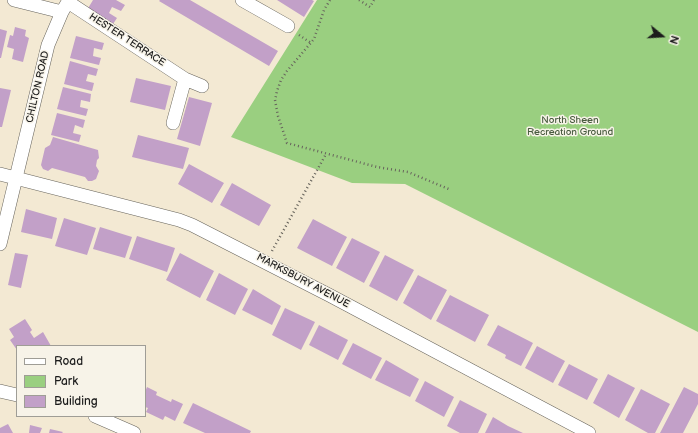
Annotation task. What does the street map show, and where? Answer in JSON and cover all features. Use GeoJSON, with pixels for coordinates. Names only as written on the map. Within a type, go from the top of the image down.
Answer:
{"type":"FeatureCollection","features":[{"type":"Feature","properties":{"kind":"street","name":"HESTER TERRACE"},"geometry":{"type":"LineString","coordinates":[[14,0],[66,5],[185,79],[202,86]]}},
{"type":"Feature","properties":{"kind":"street"},"geometry":{"type":"LineString","coordinates":[[242,0],[288,26]]}},
{"type":"Feature","properties":{"kind":"street","name":"CHILTON ROAD"},"geometry":{"type":"LineString","coordinates":[[0,244],[48,45],[66,5]]}},
{"type":"Feature","properties":{"kind":"street"},"geometry":{"type":"LineString","coordinates":[[173,123],[185,79]]}},
{"type":"Feature","properties":{"kind":"street","name":"MARKSBURY AVENUE"},"geometry":{"type":"LineString","coordinates":[[0,174],[179,220],[266,262],[589,433]]}},
{"type":"Feature","properties":{"kind":"street"},"geometry":{"type":"LineString","coordinates":[[0,391],[16,395]]}},
{"type":"Feature","properties":{"kind":"street"},"geometry":{"type":"LineString","coordinates":[[97,417],[134,433]]}},
{"type":"Feature","properties":{"kind":"path"},"geometry":{"type":"LineString","coordinates":[[330,0],[324,10],[314,39],[280,80],[275,100],[280,127],[287,143],[376,167],[408,172],[451,190]]}},
{"type":"Feature","properties":{"kind":"path"},"geometry":{"type":"LineString","coordinates":[[359,0],[370,6],[374,0]]}},
{"type":"Feature","properties":{"kind":"path"},"geometry":{"type":"LineString","coordinates":[[266,262],[326,154]]}},
{"type":"Feature","properties":{"kind":"green space","name":"North Sheen Recreation Ground"},"geometry":{"type":"Polygon","coordinates":[[[317,0],[698,0],[698,332],[405,184],[352,183],[231,137],[317,0]]]}},
{"type":"Feature","properties":{"kind":"building"},"geometry":{"type":"Polygon","coordinates":[[[93,0],[116,0],[125,5],[121,11],[112,7],[109,13],[117,18],[111,27],[87,10],[93,0]]]}},
{"type":"Feature","properties":{"kind":"building"},"geometry":{"type":"Polygon","coordinates":[[[190,0],[278,51],[269,66],[159,1],[190,0]]]}},
{"type":"Feature","properties":{"kind":"building"},"geometry":{"type":"Polygon","coordinates":[[[277,0],[312,0],[314,1],[304,17],[277,0]]]}},
{"type":"Feature","properties":{"kind":"building"},"geometry":{"type":"Polygon","coordinates":[[[15,27],[26,30],[25,36],[29,38],[23,62],[12,59],[14,49],[7,47],[10,35],[13,36],[15,27]]]}},
{"type":"Feature","properties":{"kind":"building"},"geometry":{"type":"Polygon","coordinates":[[[0,29],[7,31],[1,58],[0,58],[0,29]]]}},
{"type":"Feature","properties":{"kind":"building"},"geometry":{"type":"Polygon","coordinates":[[[76,36],[104,43],[102,50],[94,48],[93,56],[101,58],[99,65],[70,58],[76,36]]]}},
{"type":"Feature","properties":{"kind":"building"},"geometry":{"type":"Polygon","coordinates":[[[70,61],[98,69],[96,76],[88,74],[86,81],[94,83],[92,91],[64,84],[70,61]]]}},
{"type":"Feature","properties":{"kind":"building"},"geometry":{"type":"Polygon","coordinates":[[[136,78],[171,86],[165,110],[130,102],[136,78]]]}},
{"type":"Feature","properties":{"kind":"building"},"geometry":{"type":"Polygon","coordinates":[[[63,87],[91,94],[90,102],[81,100],[80,107],[88,109],[86,116],[57,109],[63,87]]]}},
{"type":"Feature","properties":{"kind":"building"},"geometry":{"type":"Polygon","coordinates":[[[0,88],[11,90],[2,127],[0,127],[0,88]]]}},
{"type":"Feature","properties":{"kind":"building"},"geometry":{"type":"Polygon","coordinates":[[[189,97],[212,103],[200,146],[177,139],[189,97]]]}},
{"type":"Feature","properties":{"kind":"building"},"geometry":{"type":"Polygon","coordinates":[[[57,113],[85,120],[83,128],[75,125],[73,133],[81,135],[79,142],[51,135],[57,113]]]}},
{"type":"Feature","properties":{"kind":"building"},"geometry":{"type":"Polygon","coordinates":[[[138,135],[189,148],[183,169],[132,157],[138,135]]]}},
{"type":"Feature","properties":{"kind":"building"},"geometry":{"type":"Polygon","coordinates":[[[53,137],[98,150],[99,158],[96,166],[99,171],[96,179],[88,181],[85,177],[52,168],[48,171],[43,169],[41,165],[45,148],[50,145],[53,137]]]}},
{"type":"Feature","properties":{"kind":"building"},"geometry":{"type":"Polygon","coordinates":[[[189,164],[224,183],[212,203],[178,184],[189,164]]]}},
{"type":"Feature","properties":{"kind":"building"},"geometry":{"type":"Polygon","coordinates":[[[232,183],[271,205],[259,226],[220,205],[232,183]]]}},
{"type":"Feature","properties":{"kind":"building"},"geometry":{"type":"Polygon","coordinates":[[[26,209],[57,218],[52,239],[21,232],[26,209]]]}},
{"type":"Feature","properties":{"kind":"building"},"geometry":{"type":"Polygon","coordinates":[[[64,218],[96,228],[87,255],[55,246],[64,218]]]}},
{"type":"Feature","properties":{"kind":"building"},"geometry":{"type":"Polygon","coordinates":[[[313,219],[347,237],[332,266],[297,248],[313,219]]]}},
{"type":"Feature","properties":{"kind":"building"},"geometry":{"type":"Polygon","coordinates":[[[100,227],[132,237],[125,258],[93,249],[100,227]]]}},
{"type":"Feature","properties":{"kind":"building"},"geometry":{"type":"Polygon","coordinates":[[[137,236],[175,248],[167,272],[129,259],[137,236]]]}},
{"type":"Feature","properties":{"kind":"building"},"geometry":{"type":"Polygon","coordinates":[[[352,238],[380,252],[364,283],[336,268],[352,238]]]}},
{"type":"Feature","properties":{"kind":"building"},"geometry":{"type":"Polygon","coordinates":[[[15,253],[28,255],[21,288],[8,285],[15,253]]]}},
{"type":"Feature","properties":{"kind":"building"},"geometry":{"type":"Polygon","coordinates":[[[180,253],[214,271],[200,298],[166,280],[180,253]]]}},
{"type":"Feature","properties":{"kind":"building"},"geometry":{"type":"Polygon","coordinates":[[[385,255],[414,270],[397,301],[369,286],[385,255]]]}},
{"type":"Feature","properties":{"kind":"building"},"geometry":{"type":"Polygon","coordinates":[[[219,273],[248,289],[235,315],[206,300],[219,273]]]}},
{"type":"Feature","properties":{"kind":"building"},"geometry":{"type":"Polygon","coordinates":[[[418,275],[447,290],[431,320],[403,303],[418,275]]]}},
{"type":"Feature","properties":{"kind":"building"},"geometry":{"type":"Polygon","coordinates":[[[253,289],[281,306],[272,325],[242,310],[253,289]]]}},
{"type":"Feature","properties":{"kind":"building"},"geometry":{"type":"Polygon","coordinates":[[[450,295],[489,315],[475,342],[436,321],[450,295]]]}},
{"type":"Feature","properties":{"kind":"building"},"geometry":{"type":"Polygon","coordinates":[[[285,308],[315,322],[301,350],[272,335],[285,308]]]}},
{"type":"Feature","properties":{"kind":"building"},"geometry":{"type":"Polygon","coordinates":[[[25,319],[32,330],[30,332],[34,338],[43,332],[50,345],[16,345],[16,349],[10,340],[14,337],[9,329],[25,319]]]}},
{"type":"Feature","properties":{"kind":"building"},"geometry":{"type":"Polygon","coordinates":[[[319,325],[348,340],[338,360],[309,345],[319,325]]]}},
{"type":"Feature","properties":{"kind":"building"},"geometry":{"type":"Polygon","coordinates":[[[498,325],[533,343],[521,366],[505,358],[506,355],[487,345],[498,325]]]}},
{"type":"Feature","properties":{"kind":"building"},"geometry":{"type":"Polygon","coordinates":[[[353,343],[382,358],[371,379],[342,364],[353,343]]]}},
{"type":"Feature","properties":{"kind":"building"},"geometry":{"type":"Polygon","coordinates":[[[537,346],[565,361],[553,383],[525,368],[537,346]]]}},
{"type":"Feature","properties":{"kind":"building"},"geometry":{"type":"Polygon","coordinates":[[[386,360],[419,379],[410,397],[375,380],[386,360]]]}},
{"type":"Feature","properties":{"kind":"building"},"geometry":{"type":"Polygon","coordinates":[[[569,364],[598,379],[587,400],[558,385],[569,364]]]}},
{"type":"Feature","properties":{"kind":"building"},"geometry":{"type":"Polygon","coordinates":[[[608,374],[635,388],[619,418],[593,403],[608,374]]]}},
{"type":"Feature","properties":{"kind":"building"},"geometry":{"type":"Polygon","coordinates":[[[425,381],[454,397],[444,417],[415,401],[425,381]]]}},
{"type":"Feature","properties":{"kind":"building"},"geometry":{"type":"Polygon","coordinates":[[[147,387],[157,392],[156,395],[171,402],[172,399],[183,404],[175,421],[165,416],[163,420],[146,412],[148,408],[146,407],[147,387]]]}},
{"type":"Feature","properties":{"kind":"building"},"geometry":{"type":"Polygon","coordinates":[[[684,387],[698,394],[698,404],[683,433],[660,433],[684,387]]]}},
{"type":"Feature","properties":{"kind":"building"},"geometry":{"type":"Polygon","coordinates":[[[641,389],[670,404],[655,433],[648,433],[625,420],[641,389]]]}},
{"type":"Feature","properties":{"kind":"building"},"geometry":{"type":"Polygon","coordinates":[[[460,400],[487,414],[478,433],[460,433],[447,426],[460,400]]]}},
{"type":"Feature","properties":{"kind":"building"},"geometry":{"type":"Polygon","coordinates":[[[193,403],[251,431],[250,433],[205,433],[183,423],[193,403]]]}},
{"type":"Feature","properties":{"kind":"building"},"geometry":{"type":"Polygon","coordinates":[[[493,417],[508,426],[523,433],[485,433],[493,417]]]}},
{"type":"Feature","properties":{"kind":"building"},"geometry":{"type":"Polygon","coordinates":[[[8,424],[13,433],[0,433],[0,428],[8,424]]]}},
{"type":"Feature","properties":{"kind":"building"},"geometry":{"type":"Polygon","coordinates":[[[30,425],[42,428],[40,433],[29,433],[30,425]]]}},
{"type":"Feature","properties":{"kind":"building"},"geometry":{"type":"Polygon","coordinates":[[[50,429],[63,432],[49,433],[50,429]]]}}]}
